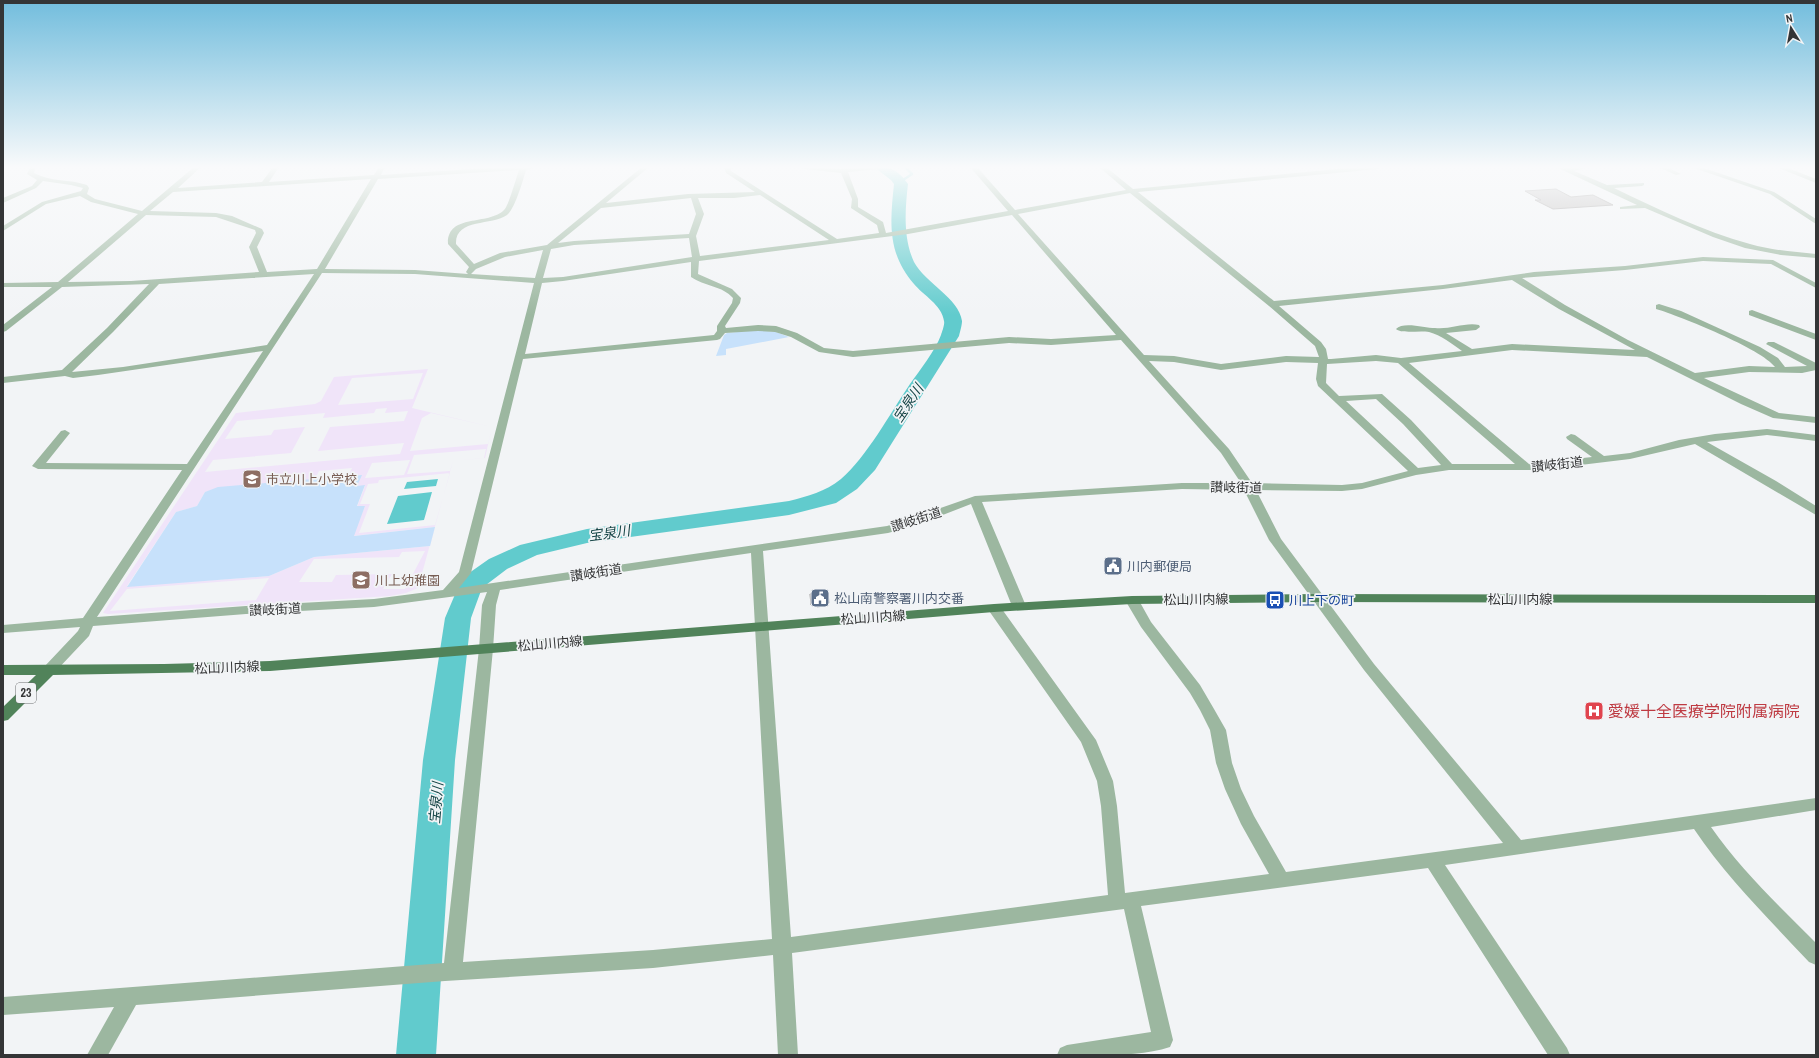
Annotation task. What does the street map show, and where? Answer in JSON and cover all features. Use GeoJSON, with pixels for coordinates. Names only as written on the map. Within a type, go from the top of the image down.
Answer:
{"type":"FeatureCollection","features":[{"type":"Feature","properties":{"kind":"main road","name":"松山川内線"},"geometry":{"type":"LineString","coordinates":[[3,670],[270,666],[1019,606],[1132,600],[1318,598],[1816,599]]}},
{"type":"Feature","properties":{"kind":"main road","name":"23"},"geometry":{"type":"LineString","coordinates":[[3,716],[49,670]]}},
{"type":"Feature","properties":{"kind":"street"},"geometry":{"type":"LineString","coordinates":[[3,229],[23,216]]}},
{"type":"Feature","properties":{"kind":"street"},"geometry":{"type":"LineString","coordinates":[[3,329],[59,285],[139,216]]}},
{"type":"Feature","properties":{"kind":"street"},"geometry":{"type":"LineString","coordinates":[[221,216],[258,229],[260,233],[253,247],[258,255],[264,275]]}},
{"type":"Feature","properties":{"kind":"street"},"geometry":{"type":"LineString","coordinates":[[49,670],[84,633],[91,616],[320,271],[353,216]]}},
{"type":"Feature","properties":{"kind":"street"},"geometry":{"type":"LineString","coordinates":[[473,267],[452,244],[452,233],[460,227],[493,219],[497,216]]}},
{"type":"Feature","properties":{"kind":"street"},"geometry":{"type":"LineString","coordinates":[[450,593],[466,569],[538,281],[548,248],[586,216]]}},
{"type":"Feature","properties":{"kind":"street"},"geometry":{"type":"LineString","coordinates":[[519,357],[717,337],[722,331],[721,326],[736,304],[737,298],[730,291],[698,279],[694,275],[693,270],[695,259],[692,236],[699,216]]}},
{"type":"Feature","properties":{"kind":"street"},"geometry":{"type":"LineString","coordinates":[[798,216],[837,242]]}},
{"type":"Feature","properties":{"kind":"street"},"geometry":{"type":"LineString","coordinates":[[868,216],[880,224],[887,235]]}},
{"type":"Feature","properties":{"kind":"street"},"geometry":{"type":"LineString","coordinates":[[3,285],[157,282],[320,271],[398,271],[538,281],[577,277],[695,259],[887,235],[994,216]]}},
{"type":"Feature","properties":{"kind":"street"},"geometry":{"type":"LineString","coordinates":[[1016,216],[1225,451],[1243,476],[1275,540],[1369,667],[1517,848]]}},
{"type":"Feature","properties":{"kind":"street"},"geometry":{"type":"LineString","coordinates":[[1163,216],[1272,304],[1323,349],[1320,379],[1321,384],[1416,472]]}},
{"type":"Feature","properties":{"kind":"street"},"geometry":{"type":"LineString","coordinates":[[1670,216],[1727,240],[1771,252],[1816,256]]}},
{"type":"Feature","properties":{"kind":"street"},"geometry":{"type":"LineString","coordinates":[[1805,216],[1816,222]]}},
{"type":"Feature","properties":{"kind":"street"},"geometry":{"type":"LineString","coordinates":[[466,276],[473,267],[503,255],[574,243],[692,236]]}},
{"type":"Feature","properties":{"kind":"street"},"geometry":{"type":"LineString","coordinates":[[1771,252],[1771,259],[1773,262]]}},
{"type":"Feature","properties":{"kind":"street"},"geometry":{"type":"LineString","coordinates":[[1272,304],[1514,277],[1625,268],[1703,259],[1773,262],[1816,286]]}},
{"type":"Feature","properties":{"kind":"street"},"geometry":{"type":"LineString","coordinates":[[1514,277],[1562,307],[1649,354],[1745,402],[1777,416],[1816,420]]}},
{"type":"Feature","properties":{"kind":"street"},"geometry":{"type":"LineString","coordinates":[[65,373],[157,282]]}},
{"type":"Feature","properties":{"kind":"street"},"geometry":{"type":"LineString","coordinates":[[1659,307],[1678,313],[1757,349],[1775,360],[1782,369]]}},
{"type":"Feature","properties":{"kind":"street"},"geometry":{"type":"LineString","coordinates":[[1752,313],[1816,337]]}},
{"type":"Feature","properties":{"kind":"street"},"geometry":{"type":"LineString","coordinates":[[1400,330],[1417,328],[1437,331],[1476,327]]}},
{"type":"Feature","properties":{"kind":"street"},"geometry":{"type":"LineString","coordinates":[[722,331],[758,328],[776,329],[794,335],[822,350],[853,354],[1009,340],[1051,342],[1122,337]]}},
{"type":"Feature","properties":{"kind":"street"},"geometry":{"type":"LineString","coordinates":[[1437,331],[1470,352]]}},
{"type":"Feature","properties":{"kind":"street"},"geometry":{"type":"LineString","coordinates":[[1772,344],[1813,368],[1816,375]]}},
{"type":"Feature","properties":{"kind":"street"},"geometry":{"type":"LineString","coordinates":[[3,380],[65,373],[73,375],[134,369],[232,351],[270,347]]}},
{"type":"Feature","properties":{"kind":"street"},"geometry":{"type":"LineString","coordinates":[[1142,358],[1179,359],[1221,367],[1286,359],[1331,362],[1376,358],[1401,361],[1512,347],[1649,354]]}},
{"type":"Feature","properties":{"kind":"street"},"geometry":{"type":"LineString","coordinates":[[1401,361],[1526,467]]}},
{"type":"Feature","properties":{"kind":"street"},"geometry":{"type":"LineString","coordinates":[[1695,376],[1749,369],[1813,368]]}},
{"type":"Feature","properties":{"kind":"street"},"geometry":{"type":"LineString","coordinates":[[1336,399],[1378,396],[1407,422],[1449,467]]}},
{"type":"Feature","properties":{"kind":"street"},"geometry":{"type":"LineString","coordinates":[[1767,432],[1767,429],[1777,419],[1777,416]]}},
{"type":"Feature","properties":{"kind":"street","name":"讃岐街道"},"geometry":{"type":"LineString","coordinates":[[3,629],[246,610],[374,603],[450,593],[756,547],[888,529],[913,522],[975,499],[1182,486],[1342,488],[1362,486],[1416,472],[1449,467],[1526,467],[1630,456],[1696,440],[1767,432],[1816,438]]}},
{"type":"Feature","properties":{"kind":"street"},"geometry":{"type":"LineString","coordinates":[[65,433],[38,466],[190,467]]}},
{"type":"Feature","properties":{"kind":"street"},"geometry":{"type":"LineString","coordinates":[[1571,437],[1601,459]]}},
{"type":"Feature","properties":{"kind":"street"},"geometry":{"type":"LineString","coordinates":[[1696,440],[1816,511]]}},
{"type":"Feature","properties":{"kind":"street"},"geometry":{"type":"LineString","coordinates":[[975,499],[1019,606]]}},
{"type":"Feature","properties":{"kind":"street"},"geometry":{"type":"LineString","coordinates":[[756,547],[763,626],[788,1055]]}},
{"type":"Feature","properties":{"kind":"street"},"geometry":{"type":"LineString","coordinates":[[449,971],[481,649],[493,587]]}},
{"type":"Feature","properties":{"kind":"street"},"geometry":{"type":"LineString","coordinates":[[1132,600],[1146,624],[1195,689],[1218,730],[1224,763],[1233,789],[1247,819],[1282,880]]}},
{"type":"Feature","properties":{"kind":"street"},"geometry":{"type":"LineString","coordinates":[[994,608],[1088,740],[1098,762],[1105,781],[1124,902],[1163,1040],[1067,1055]]}},
{"type":"Feature","properties":{"kind":"street"},"geometry":{"type":"LineString","coordinates":[[3,1006],[449,971],[653,959],[782,946],[1124,902],[1432,860],[1699,823],[1816,804]]}},
{"type":"Feature","properties":{"kind":"street"},"geometry":{"type":"LineString","coordinates":[[1699,823],[1718,851],[1738,875],[1814,951]]}},
{"type":"Feature","properties":{"kind":"street"},"geometry":{"type":"LineString","coordinates":[[1432,860],[1560,1055]]}},
{"type":"Feature","properties":{"kind":"street"},"geometry":{"type":"LineString","coordinates":[[97,1055],[131,996]]}},
{"type":"Feature","properties":{"kind":"shaded area"},"geometry":{"type":"Polygon","coordinates":[[[757,330],[776,332],[789,337],[726,349],[726,355],[716,356],[724,335],[727,333],[757,330]]]}},
{"type":"Feature","properties":{"kind":"shaded area"},"geometry":{"type":"Polygon","coordinates":[[[428,369],[412,408],[492,427],[485,458],[453,461],[450,473],[379,480],[378,483],[368,484],[360,504],[370,504],[359,533],[435,525],[443,497],[435,527],[353,536],[365,506],[357,507],[365,486],[357,486],[361,475],[205,492],[197,506],[176,512],[127,586],[269,576],[314,557],[430,546],[418,588],[406,593],[390,596],[108,614],[103,613],[236,413],[315,404],[321,401],[334,377],[428,369]],[[423,373],[352,378],[338,405],[413,399],[423,373]],[[387,408],[376,409],[374,413],[323,418],[325,413],[237,421],[225,439],[271,435],[274,430],[305,427],[291,453],[213,460],[205,472],[400,454],[404,443],[318,451],[330,427],[404,421],[408,411],[385,413],[387,408]],[[431,413],[422,418],[410,451],[488,444],[492,427],[431,413]],[[486,449],[414,455],[407,474],[450,471],[453,461],[484,458],[486,449]],[[410,460],[372,463],[365,478],[404,475],[410,460]],[[352,468],[319,471],[316,477],[349,474],[352,468]],[[425,551],[402,552],[399,557],[314,559],[299,582],[332,582],[336,575],[392,574],[383,589],[405,589],[425,551]],[[269,578],[127,589],[110,611],[256,600],[269,578]]]}},
{"type":"Feature","properties":{"kind":"shaded area","name":"市立川上小学校"},"geometry":{"type":"Polygon","coordinates":[[[362,475],[357,486],[365,485],[357,506],[365,506],[354,536],[435,527],[430,546],[314,557],[269,576],[127,587],[176,512],[197,506],[205,492],[218,487],[362,475]]]}},
{"type":"Feature","properties":{"kind":"water"},"geometry":{"type":"Polygon","coordinates":[[[438,479],[436,486],[404,489],[407,482],[438,479]]]}},
{"type":"Feature","properties":{"kind":"water"},"geometry":{"type":"Polygon","coordinates":[[[432,492],[424,520],[387,524],[398,496],[432,492]]]}},
{"type":"Feature","properties":{"kind":"building","name":"松山南警察署川内交番"},"geometry":{"type":"Polygon","coordinates":[[[828,592],[829,603],[826,603],[824,606],[817,607],[815,604],[811,605],[810,594],[828,592]]]}},
{"type":"Feature","properties":{"kind":"waterway","name":"宝泉川"},"geometry":{"type":"LineString","coordinates":[[416,1055],[439,760],[458,618],[471,584],[498,564],[529,550],[587,536],[789,508],[828,498],[849,484],[867,465],[934,363],[950,336],[953,321],[947,307],[919,280],[907,263],[899,241],[899,216]]}},
{"type":"Feature","properties":{"kind":"place","name":"市立川上小学校"},"geometry":{"type":"Point","coordinates":[252,479]}},
{"type":"Feature","properties":{"kind":"place","name":"川内郵便局"},"geometry":{"type":"Point","coordinates":[1113,566]}},
{"type":"Feature","properties":{"kind":"place","name":"川上幼稚園"},"geometry":{"type":"Point","coordinates":[361,580]}},
{"type":"Feature","properties":{"kind":"place","name":"松山南警察署川内交番"},"geometry":{"type":"Point","coordinates":[820,598]}},
{"type":"Feature","properties":{"kind":"place","name":"川上下の町"},"geometry":{"type":"Point","coordinates":[1275,600]}},
{"type":"Feature","properties":{"kind":"place","name":"愛媛十全医療学院附属病院"},"geometry":{"type":"Point","coordinates":[1594,711]}}]}
